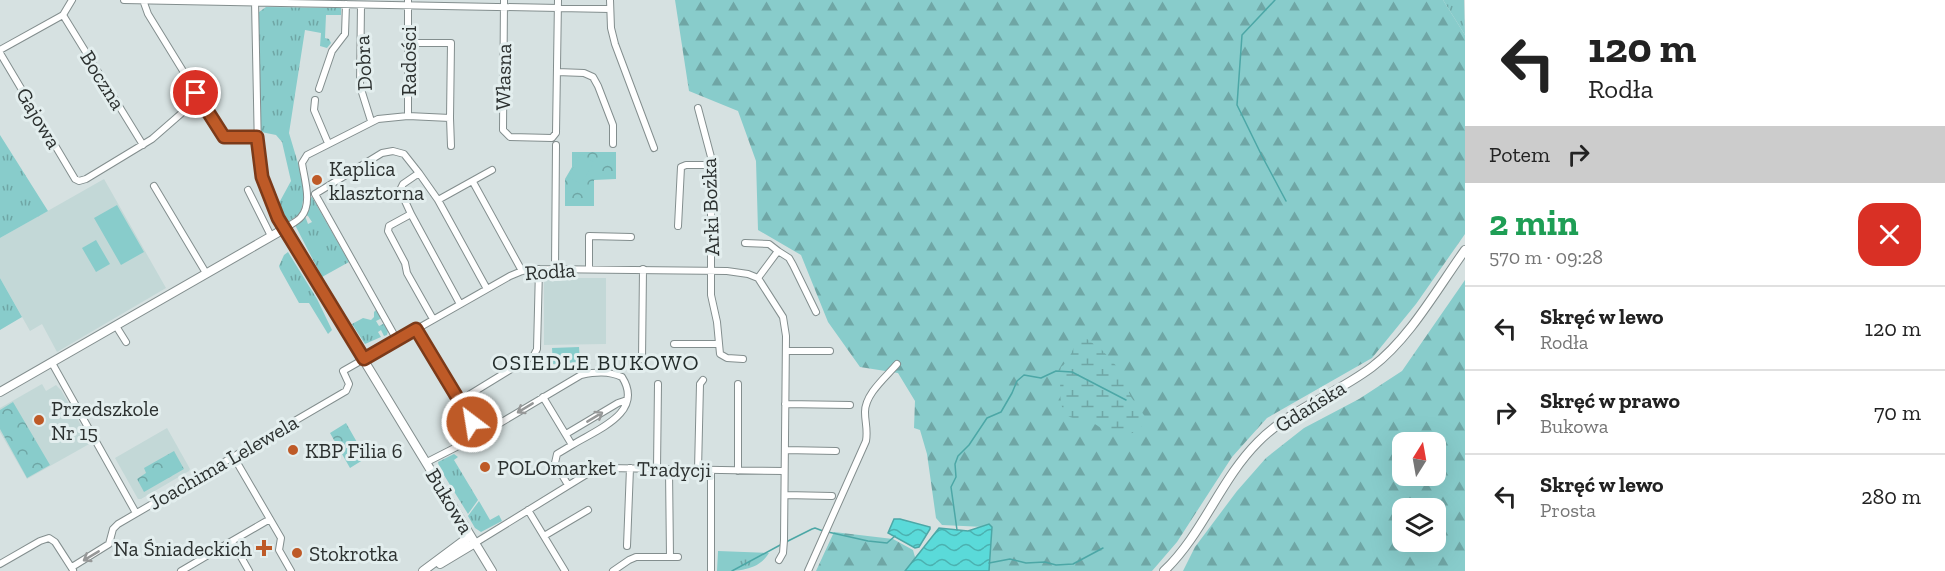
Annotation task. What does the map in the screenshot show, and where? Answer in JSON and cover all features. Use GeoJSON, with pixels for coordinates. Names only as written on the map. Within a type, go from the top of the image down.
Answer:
{"type":"FeatureCollection","features":[{"type":"Feature","properties":{"kind":"street","name":"Gajowa"},"geometry":{"type":"LineString","coordinates":[[72,0],[63,15],[0,52],[75,179],[79,181],[86,179],[143,146]]}},
{"type":"Feature","properties":{"kind":"street"},"geometry":{"type":"LineString","coordinates":[[124,0],[346,4],[472,3],[610,9]]}},
{"type":"Feature","properties":{"kind":"street"},"geometry":{"type":"LineString","coordinates":[[558,0],[557,72],[584,73],[593,77],[613,124],[613,144]]}},
{"type":"Feature","properties":{"kind":"street"},"geometry":{"type":"LineString","coordinates":[[610,0],[611,28],[615,44],[654,148]]}},
{"type":"Feature","properties":{"kind":"street"},"geometry":{"type":"LineString","coordinates":[[144,1],[148,14],[224,137],[257,137]]}},
{"type":"Feature","properties":{"kind":"street","name":"Bukowa"},"geometry":{"type":"LineString","coordinates":[[255,2],[258,157],[272,205],[284,229],[492,571]]}},
{"type":"Feature","properties":{"kind":"street","name":"Radości"},"geometry":{"type":"LineString","coordinates":[[408,3],[408,116]]}},
{"type":"Feature","properties":{"kind":"street"},"geometry":{"type":"LineString","coordinates":[[319,89],[332,51],[345,34],[346,4]]}},
{"type":"Feature","properties":{"kind":"street","name":"Dobra"},"geometry":{"type":"LineString","coordinates":[[361,4],[360,86],[371,121]]}},
{"type":"Feature","properties":{"kind":"street","name":"Własna"},"geometry":{"type":"LineString","coordinates":[[504,4],[503,130],[510,137],[552,138],[556,133],[557,72]]}},
{"type":"Feature","properties":{"kind":"street","name":"Boczna"},"geometry":{"type":"LineString","coordinates":[[63,15],[143,146]]}},
{"type":"Feature","properties":{"kind":"street"},"geometry":{"type":"LineString","coordinates":[[408,42],[451,43],[451,146]]}},
{"type":"Feature","properties":{"kind":"street"},"geometry":{"type":"LineString","coordinates":[[143,146],[199,98]]}},
{"type":"Feature","properties":{"kind":"street"},"geometry":{"type":"LineString","coordinates":[[315,100],[314,110],[328,143]]}},
{"type":"Feature","properties":{"kind":"street","name":"Arki Bożka"},"geometry":{"type":"LineString","coordinates":[[698,108],[711,157],[711,295],[719,344]]}},
{"type":"Feature","properties":{"kind":"street"},"geometry":{"type":"LineString","coordinates":[[0,393],[271,237],[301,217],[305,210],[307,185],[302,167],[307,155],[371,121],[408,116],[450,118]]}},
{"type":"Feature","properties":{"kind":"street"},"geometry":{"type":"LineString","coordinates":[[555,269],[556,145]]}},
{"type":"Feature","properties":{"kind":"street"},"geometry":{"type":"LineString","coordinates":[[397,340],[315,194],[382,153],[396,152],[407,157],[438,200],[487,289]]}},
{"type":"Feature","properties":{"kind":"street"},"geometry":{"type":"LineString","coordinates":[[678,226],[680,169],[683,165],[711,165]]}},
{"type":"Feature","properties":{"kind":"street"},"geometry":{"type":"LineString","coordinates":[[438,200],[492,170]]}},
{"type":"Feature","properties":{"kind":"street"},"geometry":{"type":"LineString","coordinates":[[419,173],[403,184],[400,190],[460,304]]}},
{"type":"Feature","properties":{"kind":"street"},"geometry":{"type":"LineString","coordinates":[[473,182],[522,271]]}},
{"type":"Feature","properties":{"kind":"street"},"geometry":{"type":"LineString","coordinates":[[154,186],[206,273]]}},
{"type":"Feature","properties":{"kind":"street"},"geometry":{"type":"LineString","coordinates":[[248,190],[271,237]]}},
{"type":"Feature","properties":{"kind":"street"},"geometry":{"type":"LineString","coordinates":[[411,214],[389,226],[388,231],[405,263],[407,273],[433,319]]}},
{"type":"Feature","properties":{"kind":"street"},"geometry":{"type":"LineString","coordinates":[[589,269],[589,236],[631,237]]}},
{"type":"Feature","properties":{"kind":"street"},"geometry":{"type":"LineString","coordinates":[[746,243],[769,244],[789,258],[816,312]]}},
{"type":"Feature","properties":{"kind":"street","name":"Gdańska"},"geometry":{"type":"LineString","coordinates":[[1164,571],[1194,537],[1230,478],[1255,445],[1290,415],[1358,377],[1389,352],[1409,329],[1465,250]]}},
{"type":"Feature","properties":{"kind":"street"},"geometry":{"type":"LineString","coordinates":[[778,251],[758,278],[783,317],[787,351],[783,553],[779,560]]}},
{"type":"Feature","properties":{"kind":"street"},"geometry":{"type":"LineString","coordinates":[[459,401],[534,355],[537,349],[539,269]]}},
{"type":"Feature","properties":{"kind":"street","name":"Rodła"},"geometry":{"type":"LineString","coordinates":[[364,359],[522,271],[539,269],[711,271],[740,273],[758,278]]}},
{"type":"Feature","properties":{"kind":"street"},"geometry":{"type":"LineString","coordinates":[[642,359],[643,269]]}},
{"type":"Feature","properties":{"kind":"street"},"geometry":{"type":"LineString","coordinates":[[116,326],[126,342]]}},
{"type":"Feature","properties":{"kind":"street"},"geometry":{"type":"LineString","coordinates":[[416,329],[480,435]]}},
{"type":"Feature","properties":{"kind":"street"},"geometry":{"type":"LineString","coordinates":[[674,344],[719,344],[722,357],[743,359]]}},
{"type":"Feature","properties":{"kind":"street"},"geometry":{"type":"LineString","coordinates":[[787,351],[830,351]]}},
{"type":"Feature","properties":{"kind":"street","name":"Joachima Lelewela"},"geometry":{"type":"LineString","coordinates":[[0,564],[49,538],[55,542],[73,569],[109,544],[113,529],[136,513],[346,391],[349,384],[343,371],[364,359]]}},
{"type":"Feature","properties":{"kind":"street"},"geometry":{"type":"LineString","coordinates":[[52,363],[136,513]]}},
{"type":"Feature","properties":{"kind":"street"},"geometry":{"type":"LineString","coordinates":[[808,571],[866,441],[868,431],[866,405],[874,391],[897,364]]}},
{"type":"Feature","properties":{"kind":"street"},"geometry":{"type":"LineString","coordinates":[[427,462],[480,435],[581,375],[604,372],[622,377],[627,388],[625,410],[557,454],[555,463],[568,485]]}},
{"type":"Feature","properties":{"kind":"street"},"geometry":{"type":"LineString","coordinates":[[698,470],[700,384],[703,380]]}},
{"type":"Feature","properties":{"kind":"street"},"geometry":{"type":"LineString","coordinates":[[657,469],[658,384]]}},
{"type":"Feature","properties":{"kind":"street"},"geometry":{"type":"LineString","coordinates":[[738,384],[738,471]]}},
{"type":"Feature","properties":{"kind":"street"},"geometry":{"type":"LineString","coordinates":[[543,398],[572,445]]}},
{"type":"Feature","properties":{"kind":"street"},"geometry":{"type":"LineString","coordinates":[[566,434],[627,400]]}},
{"type":"Feature","properties":{"kind":"street"},"geometry":{"type":"LineString","coordinates":[[785,404],[850,405]]}},
{"type":"Feature","properties":{"kind":"street"},"geometry":{"type":"LineString","coordinates":[[784,450],[836,451]]}},
{"type":"Feature","properties":{"kind":"street"},"geometry":{"type":"LineString","coordinates":[[239,466],[281,538],[279,550],[291,571]]}},
{"type":"Feature","properties":{"kind":"street"},"geometry":{"type":"LineString","coordinates":[[627,546],[632,467]]}},
{"type":"Feature","properties":{"kind":"street","name":"Tradycji"},"geometry":{"type":"LineString","coordinates":[[473,539],[597,470],[632,467],[669,470],[784,471]]}},
{"type":"Feature","properties":{"kind":"street"},"geometry":{"type":"LineString","coordinates":[[669,470],[670,557]]}},
{"type":"Feature","properties":{"kind":"street"},"geometry":{"type":"LineString","coordinates":[[711,470],[711,570]]}},
{"type":"Feature","properties":{"kind":"street"},"geometry":{"type":"LineString","coordinates":[[784,495],[832,496]]}},
{"type":"Feature","properties":{"kind":"street"},"geometry":{"type":"LineString","coordinates":[[528,510],[565,571]]}},
{"type":"Feature","properties":{"kind":"street"},"geometry":{"type":"LineString","coordinates":[[544,536],[588,510]]}},
{"type":"Feature","properties":{"kind":"street"},"geometry":{"type":"LineString","coordinates":[[181,571],[270,519]]}},
{"type":"Feature","properties":{"kind":"street"},"geometry":{"type":"LineString","coordinates":[[425,571],[473,539]]}},
{"type":"Feature","properties":{"kind":"street"},"geometry":{"type":"LineString","coordinates":[[232,541],[249,571]]}},
{"type":"Feature","properties":{"kind":"street"},"geometry":{"type":"LineString","coordinates":[[613,571],[636,557],[678,557]]}},
{"type":"Feature","properties":{"kind":"shaded area"},"geometry":{"type":"Polygon","coordinates":[[[104,179],[166,288],[57,352],[42,324],[30,331],[0,278],[0,238],[104,179]]]}},
{"type":"Feature","properties":{"kind":"shaded area"},"geometry":{"type":"Polygon","coordinates":[[[544,278],[606,278],[606,344],[544,345],[544,278]]]}},
{"type":"Feature","properties":{"kind":"shaded area","name":"Przedszkole Nr 15"},"geometry":{"type":"Polygon","coordinates":[[[42,384],[46,391],[56,385],[61,390],[91,443],[27,479],[0,432],[0,408],[42,384]]]}},
{"type":"Feature","properties":{"kind":"shaded area"},"geometry":{"type":"Polygon","coordinates":[[[167,428],[190,469],[138,499],[115,458],[167,428]]]}},
{"type":"Feature","properties":{"kind":"green space"},"geometry":{"type":"Polygon","coordinates":[[[675,0],[1443,0],[1465,35],[1465,234],[1416,304],[1372,358],[1267,418],[1232,457],[1177,542],[1152,571],[976,571],[984,527],[942,525],[936,518],[927,454],[920,430],[914,428],[915,401],[898,373],[860,367],[828,322],[801,255],[758,230],[756,161],[738,111],[689,91],[675,0]]]}},
{"type":"Feature","properties":{"kind":"green space"},"geometry":{"type":"Polygon","coordinates":[[[1443,0],[1464,0],[1465,35],[1443,0]]]}},
{"type":"Feature","properties":{"kind":"green space"},"geometry":{"type":"Polygon","coordinates":[[[266,7],[341,8],[341,15],[326,15],[325,38],[331,43],[327,48],[320,46],[321,33],[305,30],[289,133],[305,187],[301,213],[288,222],[284,221],[278,209],[291,181],[282,142],[276,135],[261,132],[258,20],[259,12],[266,7]]]}},
{"type":"Feature","properties":{"kind":"green space"},"geometry":{"type":"Polygon","coordinates":[[[0,135],[48,211],[0,238],[0,135]]]}},
{"type":"Feature","properties":{"kind":"green space"},"geometry":{"type":"Polygon","coordinates":[[[572,152],[616,152],[616,179],[594,180],[594,206],[565,206],[565,179],[572,167],[572,152]]]}},
{"type":"Feature","properties":{"kind":"green space"},"geometry":{"type":"Polygon","coordinates":[[[581,154],[594,162],[581,184],[568,177],[581,154]]]}},
{"type":"Feature","properties":{"kind":"green space"},"geometry":{"type":"Polygon","coordinates":[[[312,197],[349,262],[322,277],[295,225],[305,216],[308,224],[312,222],[306,215],[308,198],[312,197]]]}},
{"type":"Feature","properties":{"kind":"green space"},"geometry":{"type":"Polygon","coordinates":[[[117,205],[144,252],[121,265],[94,218],[117,205]]]}},
{"type":"Feature","properties":{"kind":"green space"},"geometry":{"type":"Polygon","coordinates":[[[96,240],[110,264],[96,272],[82,248],[96,240]]]}},
{"type":"Feature","properties":{"kind":"green space"},"geometry":{"type":"Polygon","coordinates":[[[288,252],[317,299],[332,330],[328,334],[309,303],[299,303],[280,269],[284,255],[288,252]]]}},
{"type":"Feature","properties":{"kind":"green space"},"geometry":{"type":"Polygon","coordinates":[[[0,278],[22,317],[0,330],[0,278]]]}},
{"type":"Feature","properties":{"kind":"green space"},"geometry":{"type":"Polygon","coordinates":[[[1465,280],[1465,571],[1183,571],[1195,547],[1237,491],[1266,458],[1304,428],[1359,399],[1402,371],[1465,280]]]}},
{"type":"Feature","properties":{"kind":"green space"},"geometry":{"type":"Polygon","coordinates":[[[376,310],[382,318],[376,321],[379,326],[385,323],[387,335],[384,336],[381,330],[378,332],[381,337],[365,344],[352,324],[363,318],[371,320],[376,310]]]}},
{"type":"Feature","properties":{"kind":"green space"},"geometry":{"type":"Polygon","coordinates":[[[1087,339],[1103,351],[1118,368],[1131,397],[1146,418],[1138,430],[1125,435],[1112,434],[1091,422],[1070,417],[1065,413],[1060,393],[1061,367],[1068,360],[1077,341],[1087,339]]]}},
{"type":"Feature","properties":{"kind":"green space"},"geometry":{"type":"Polygon","coordinates":[[[579,347],[580,362],[553,364],[552,348],[579,347]]]}},
{"type":"Feature","properties":{"kind":"green space"},"geometry":{"type":"Polygon","coordinates":[[[13,402],[50,465],[27,478],[0,429],[0,410],[13,402]]]}},
{"type":"Feature","properties":{"kind":"green space"},"geometry":{"type":"Polygon","coordinates":[[[346,423],[366,458],[350,468],[330,433],[346,423]]]}},
{"type":"Feature","properties":{"kind":"green space"},"geometry":{"type":"Polygon","coordinates":[[[174,451],[184,469],[144,492],[137,479],[146,473],[144,468],[174,451]]]}},
{"type":"Feature","properties":{"kind":"green space"},"geometry":{"type":"Polygon","coordinates":[[[454,454],[458,457],[454,460],[478,500],[468,514],[439,467],[438,462],[454,454]]]}},
{"type":"Feature","properties":{"kind":"green space"},"geometry":{"type":"Polygon","coordinates":[[[479,501],[490,520],[499,515],[502,521],[481,532],[475,528],[468,516],[479,501]]]}},
{"type":"Feature","properties":{"kind":"green space"},"geometry":{"type":"Polygon","coordinates":[[[834,532],[893,539],[913,550],[915,557],[907,571],[816,571],[834,532]]]}},
{"type":"Feature","properties":{"kind":"green space"},"geometry":{"type":"Polygon","coordinates":[[[718,551],[769,553],[753,567],[717,571],[718,551]]]}},
{"type":"Feature","properties":{"kind":"water"},"geometry":{"type":"Polygon","coordinates":[[[894,519],[930,527],[919,547],[915,548],[888,533],[894,519]]]}},
{"type":"Feature","properties":{"kind":"water"},"geometry":{"type":"Polygon","coordinates":[[[989,524],[992,527],[989,571],[905,571],[939,528],[968,531],[989,524]]]}},
{"type":"Feature","properties":{"kind":"waterway"},"geometry":{"type":"LineString","coordinates":[[1275,0],[1242,35],[1237,105],[1286,201]]}},
{"type":"Feature","properties":{"kind":"waterway"},"geometry":{"type":"LineString","coordinates":[[957,530],[951,487],[956,477],[955,464],[958,456],[969,445],[987,418],[1001,412],[1017,381],[1024,375],[1041,378],[1056,371],[1072,372],[1126,400]]}},
{"type":"Feature","properties":{"kind":"waterway"},"geometry":{"type":"LineString","coordinates":[[786,542],[815,528],[823,531]]}},
{"type":"Feature","properties":{"kind":"waterway"},"geometry":{"type":"LineString","coordinates":[[828,532],[887,543],[895,536]]}},
{"type":"Feature","properties":{"kind":"waterway"},"geometry":{"type":"LineString","coordinates":[[732,571],[782,544]]}},
{"type":"Feature","properties":{"kind":"waterway"},"geometry":{"type":"LineString","coordinates":[[989,563],[1010,559],[1026,563],[1073,564],[1103,548]]}},
{"type":"Feature","properties":{"kind":"place","name":"Kaplica klasztorna"},"geometry":{"type":"Point","coordinates":[317,180]}},
{"type":"Feature","properties":{"kind":"place","name":"Przedszkole Nr 15"},"geometry":{"type":"Point","coordinates":[39,420]}},
{"type":"Feature","properties":{"kind":"place","name":"KBP Filia 6"},"geometry":{"type":"Point","coordinates":[293,450]}},
{"type":"Feature","properties":{"kind":"place","name":"POLOmarket"},"geometry":{"type":"Point","coordinates":[485,467]}},
{"type":"Feature","properties":{"kind":"place","name":"Na Śniadeckich"},"geometry":{"type":"Point","coordinates":[264,548]}},
{"type":"Feature","properties":{"kind":"place","name":"Stokrotka"},"geometry":{"type":"Point","coordinates":[297,553]}},
{"type":"Feature","properties":{"kind":"district","name":"OSIEDLE BUKOWO"},"geometry":{"type":"Point","coordinates":[596,362]}},
{"type":"Feature","properties":{"kind":"route"},"geometry":{"type":"LineString","coordinates":[[196,93],[224,137],[257,137],[262,177],[278,218],[364,359],[416,329],[472,422]]}}]}
